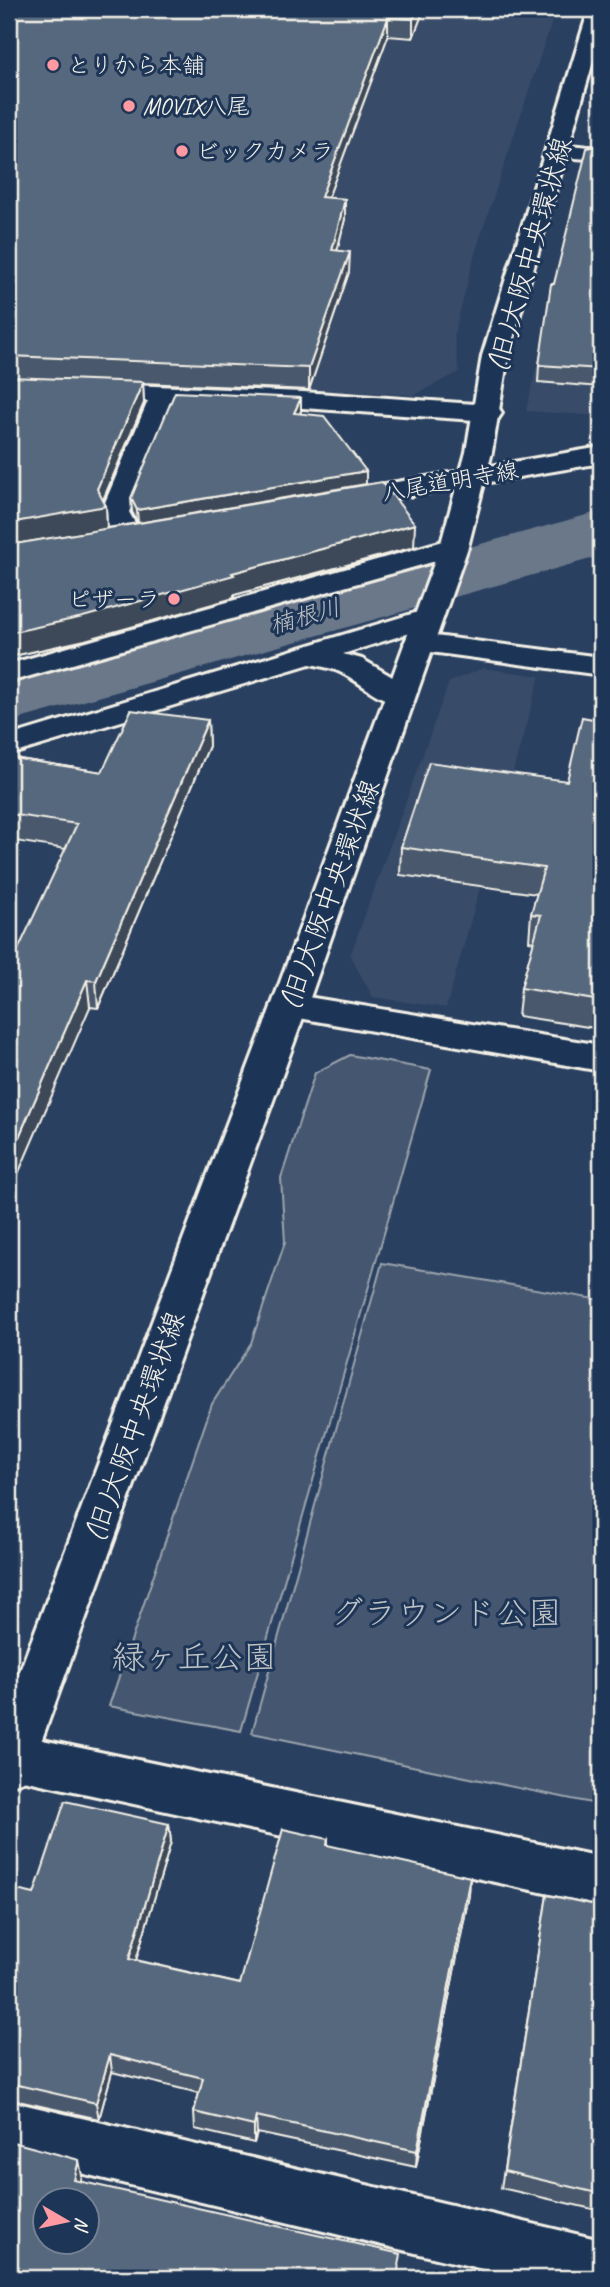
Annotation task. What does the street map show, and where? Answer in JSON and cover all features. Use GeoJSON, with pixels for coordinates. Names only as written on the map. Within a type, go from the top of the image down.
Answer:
{"type":"FeatureCollection","features":[{"type":"Feature","properties":{"kind":"street","name":"(旧)大阪中央環状線"},"geometry":{"type":"LineString","coordinates":[[10,1758],[289,1006],[454,547],[475,477],[489,412],[495,356],[599,17]]}},
{"type":"Feature","properties":{"kind":"street"},"geometry":{"type":"LineString","coordinates":[[557,150],[601,154]]}},
{"type":"Feature","properties":{"kind":"street"},"geometry":{"type":"LineString","coordinates":[[13,395],[163,395],[303,400],[489,412]]}},
{"type":"Feature","properties":{"kind":"street"},"geometry":{"type":"LineString","coordinates":[[128,536],[115,512],[163,395]]}},
{"type":"Feature","properties":{"kind":"street","name":"八尾道明寺線"},"geometry":{"type":"LineString","coordinates":[[315,504],[601,455]]}},
{"type":"Feature","properties":{"kind":"street"},"geometry":{"type":"LineString","coordinates":[[9,673],[454,547]]}},
{"type":"Feature","properties":{"kind":"street"},"geometry":{"type":"LineString","coordinates":[[9,746],[308,654],[423,631],[601,666]]}},
{"type":"Feature","properties":{"kind":"street"},"geometry":{"type":"LineString","coordinates":[[308,654],[351,665],[400,695]]}},
{"type":"Feature","properties":{"kind":"street"},"geometry":{"type":"LineString","coordinates":[[289,1006],[601,1058]]}},
{"type":"Feature","properties":{"kind":"street"},"geometry":{"type":"LineString","coordinates":[[10,1758],[601,1881]]}},
{"type":"Feature","properties":{"kind":"street"},"geometry":{"type":"LineString","coordinates":[[9,2128],[601,2269]]}},
{"type":"Feature","properties":{"kind":"shaded area"},"geometry":{"type":"Polygon","coordinates":[[[9,9],[556,9],[475,253],[454,335],[459,372],[414,395],[192,383],[9,9]]]}},
{"type":"Feature","properties":{"kind":"shaded area"},"geometry":{"type":"Polygon","coordinates":[[[543,340],[601,345],[601,416],[526,411],[543,340]]]}},
{"type":"Feature","properties":{"kind":"shaded area"},"geometry":{"type":"Polygon","coordinates":[[[483,668],[540,676],[446,1008],[373,997],[350,956],[449,682],[483,668]]]}},
{"type":"Feature","properties":{"kind":"green space","name":"緑ヶ丘公園"},"geometry":{"type":"Polygon","coordinates":[[[350,1055],[431,1070],[241,1731],[109,1706],[212,1404],[251,1343],[285,1242],[281,1178],[315,1073],[350,1055]]]}},
{"type":"Feature","properties":{"kind":"green space","name":"グラウンド公園"},"geometry":{"type":"Polygon","coordinates":[[[382,1263],[601,1300],[601,1805],[252,1733],[382,1263]]]}},
{"type":"Feature","properties":{"kind":"building"},"geometry":{"type":"Polygon","coordinates":[[[9,9],[418,9],[413,19],[388,18],[321,197],[345,199],[332,250],[350,252],[309,368],[9,356],[9,9]]]}},
{"type":"Feature","properties":{"kind":"building"},"geometry":{"type":"Polygon","coordinates":[[[601,145],[601,369],[539,365],[551,284],[554,284],[587,148],[601,145]]]}},
{"type":"Feature","properties":{"kind":"building"},"geometry":{"type":"Polygon","coordinates":[[[9,377],[143,382],[97,489],[106,506],[9,523],[9,377]]]}},
{"type":"Feature","properties":{"kind":"building"},"geometry":{"type":"Polygon","coordinates":[[[175,392],[301,398],[294,413],[324,416],[366,471],[137,510],[131,498],[175,392]]]}},
{"type":"Feature","properties":{"kind":"building"},"geometry":{"type":"Polygon","coordinates":[[[382,482],[415,524],[232,573],[234,575],[83,617],[9,633],[9,545],[382,482]]]}},
{"type":"Feature","properties":{"kind":"building"},"geometry":{"type":"Polygon","coordinates":[[[601,683],[601,1001],[521,988],[541,915],[531,914],[544,868],[401,847],[429,762],[567,781],[582,717],[593,719],[601,683]]]}},
{"type":"Feature","properties":{"kind":"building"},"geometry":{"type":"Polygon","coordinates":[[[131,710],[208,720],[96,981],[87,980],[9,1160],[9,969],[77,824],[9,814],[9,753],[13,758],[102,772],[131,710]]]}},
{"type":"Feature","properties":{"kind":"building"},"geometry":{"type":"Polygon","coordinates":[[[65,1801],[169,1824],[129,1959],[240,1984],[283,1829],[328,1839],[327,1845],[470,1877],[417,2151],[256,2116],[254,2126],[194,2112],[203,2078],[110,2055],[96,2103],[9,2083],[9,2034],[13,2022],[9,2021],[9,1974],[12,1965],[9,1965],[9,1914],[17,1890],[34,1894],[65,1801]]]}},
{"type":"Feature","properties":{"kind":"building"},"geometry":{"type":"Polygon","coordinates":[[[547,1895],[601,1906],[601,2194],[504,2171],[547,1895]]]}},
{"type":"Feature","properties":{"kind":"building"},"geometry":{"type":"Polygon","coordinates":[[[9,2141],[79,2160],[74,2180],[101,2186],[32,2186],[32,2256],[102,2256],[102,2186],[401,2254],[397,2278],[9,2278],[9,2141]]]}},
{"type":"Feature","properties":{"kind":"waterway","name":"楠根川"},"geometry":{"type":"LineString","coordinates":[[9,698],[601,533]]}},
{"type":"Feature","properties":{"kind":"place","name":"とりから本舗"},"geometry":{"type":"Point","coordinates":[53,65]}},
{"type":"Feature","properties":{"kind":"place","name":"MOVIX八尾"},"geometry":{"type":"Point","coordinates":[129,106]}},
{"type":"Feature","properties":{"kind":"place","name":"ビックカメラ"},"geometry":{"type":"Point","coordinates":[182,151]}},
{"type":"Feature","properties":{"kind":"place","name":"ピザーラ"},"geometry":{"type":"Point","coordinates":[174,599]}}]}
